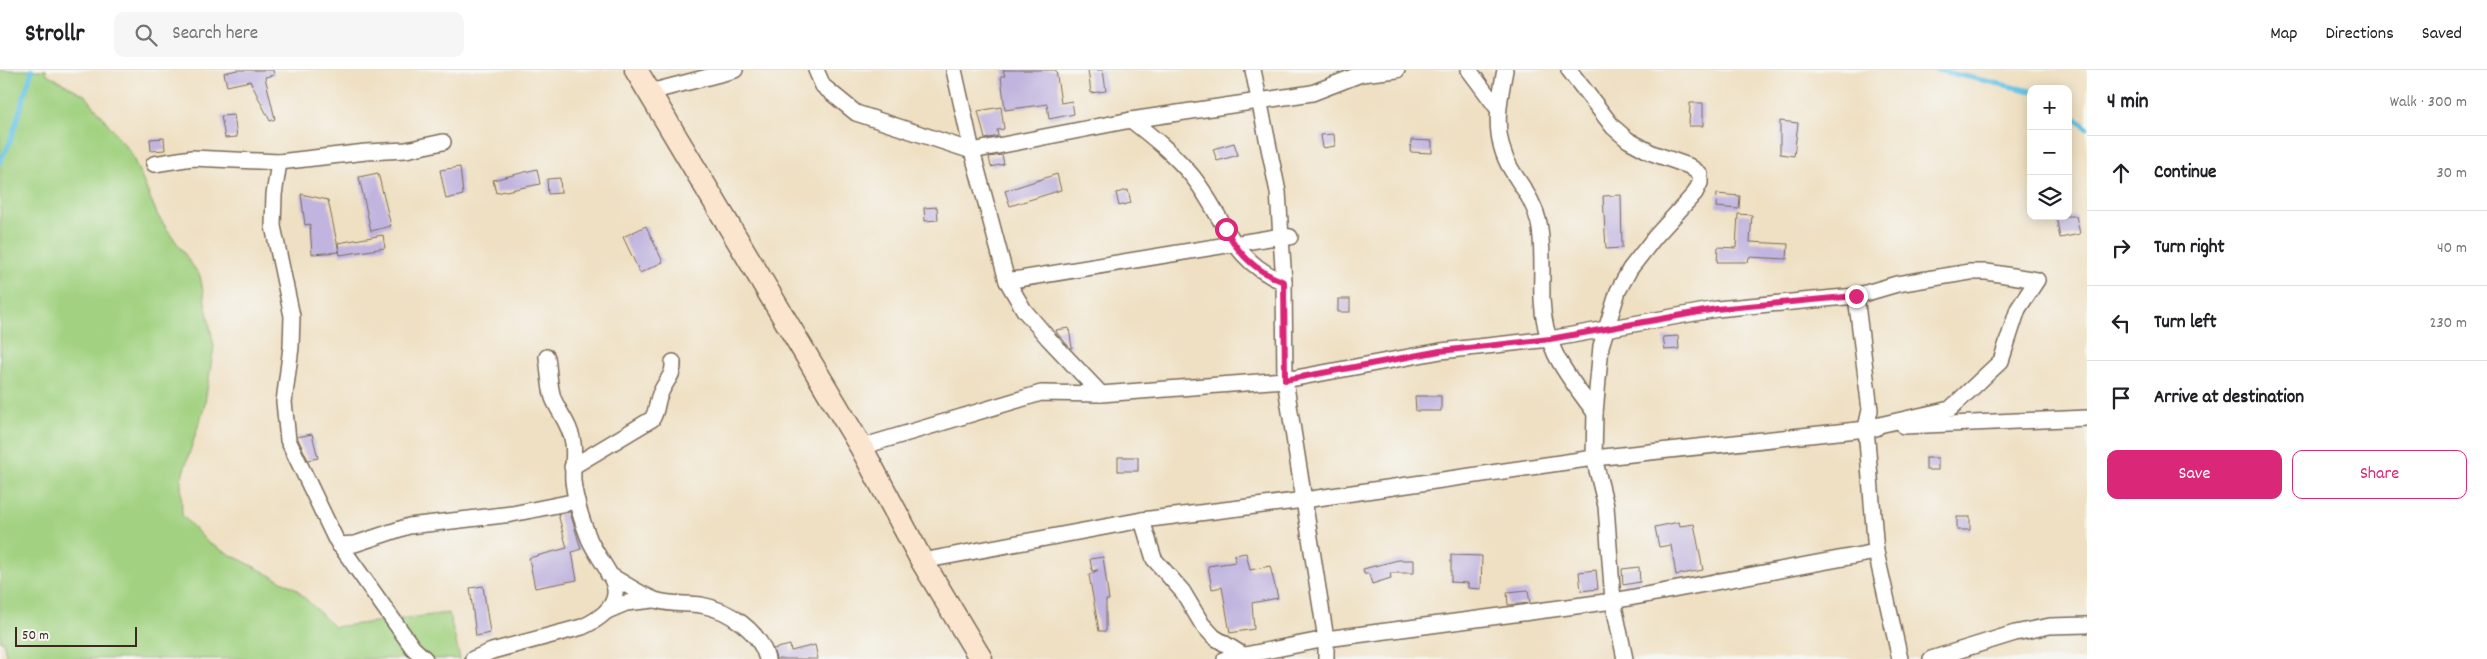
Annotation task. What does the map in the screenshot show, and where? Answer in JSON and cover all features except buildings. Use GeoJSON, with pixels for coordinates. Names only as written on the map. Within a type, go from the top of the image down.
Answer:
{"type":"FeatureCollection","features":[{"type":"Feature","properties":{"kind":"main road"},"geometry":{"type":"LineString","coordinates":[[636,70],[861,447],[922,561],[981,659]]}},
{"type":"Feature","properties":{"kind":"street"},"geometry":{"type":"LineString","coordinates":[[650,92],[736,70]]}},
{"type":"Feature","properties":{"kind":"street"},"geometry":{"type":"LineString","coordinates":[[816,70],[823,86],[856,113],[972,151],[1132,120],[1312,93],[1361,74],[1397,70]]}},
{"type":"Feature","properties":{"kind":"street"},"geometry":{"type":"LineString","coordinates":[[954,70],[972,151],[1007,281],[1024,310],[1101,394]]}},
{"type":"Feature","properties":{"kind":"street"},"geometry":{"type":"LineString","coordinates":[[1253,70],[1286,237],[1284,282],[1285,380],[1326,639],[1326,659]]}},
{"type":"Feature","properties":{"kind":"street"},"geometry":{"type":"LineString","coordinates":[[1469,70],[1498,109]]}},
{"type":"Feature","properties":{"kind":"street"},"geometry":{"type":"LineString","coordinates":[[1505,70],[1498,109],[1498,137],[1504,156],[1534,206],[1539,224],[1542,301],[1550,339],[1558,362],[1595,413]]}},
{"type":"Feature","properties":{"kind":"street"},"geometry":{"type":"LineString","coordinates":[[1569,70],[1613,127],[1628,140],[1652,153],[1689,166],[1700,174],[1700,183],[1696,193],[1655,237],[1630,269],[1618,291],[1601,346],[1595,413],[1594,458],[1606,506],[1613,601],[1625,659]]}},
{"type":"Feature","properties":{"kind":"street"},"geometry":{"type":"LineString","coordinates":[[1132,120],[1176,156],[1211,204],[1233,244],[1257,268],[1268,276],[1284,282]]}},
{"type":"Feature","properties":{"kind":"street"},"geometry":{"type":"LineString","coordinates":[[154,164],[208,158],[279,162],[366,152],[406,150],[443,142]]}},
{"type":"Feature","properties":{"kind":"street"},"geometry":{"type":"LineString","coordinates":[[279,162],[274,195],[273,226],[292,316],[291,347],[284,402],[288,440],[312,493],[339,545],[388,610],[413,648],[425,659]]}},
{"type":"Feature","properties":{"kind":"street"},"geometry":{"type":"LineString","coordinates":[[1007,281],[1286,237]]}},
{"type":"Feature","properties":{"kind":"street"},"geometry":{"type":"LineString","coordinates":[[861,447],[1040,393],[1101,394],[1285,380],[1440,351],[1550,339],[1606,327],[1716,309],[1856,296],[1897,284],[1970,272],[1987,272],[2037,280],[2018,308],[2001,361],[1950,409],[1866,428]]}},
{"type":"Feature","properties":{"kind":"street"},"geometry":{"type":"LineString","coordinates":[[1856,296],[1870,410],[1866,428],[1876,552],[1900,659]]}},
{"type":"Feature","properties":{"kind":"street"},"geometry":{"type":"LineString","coordinates":[[473,659],[492,651],[582,627],[596,621],[612,603],[616,589],[588,538],[577,501],[572,467],[574,444],[567,422],[553,396],[547,357]]}},
{"type":"Feature","properties":{"kind":"street"},"geometry":{"type":"LineString","coordinates":[[572,467],[652,419],[657,411],[660,392],[674,370],[673,362]]}},
{"type":"Feature","properties":{"kind":"street"},"geometry":{"type":"LineString","coordinates":[[922,561],[1142,520],[1304,500],[1594,458],[1866,428],[2087,418]]}},
{"type":"Feature","properties":{"kind":"street"},"geometry":{"type":"LineString","coordinates":[[339,545],[355,544],[409,526],[512,514],[577,501]]}},
{"type":"Feature","properties":{"kind":"street"},"geometry":{"type":"LineString","coordinates":[[1142,520],[1154,559],[1183,592],[1202,624],[1214,637],[1243,655]]}},
{"type":"Feature","properties":{"kind":"street"},"geometry":{"type":"LineString","coordinates":[[1225,659],[1326,639],[1613,601],[1876,552]]}},
{"type":"Feature","properties":{"kind":"street"},"geometry":{"type":"LineString","coordinates":[[608,574],[656,600]]}},
{"type":"Feature","properties":{"kind":"street"},"geometry":{"type":"LineString","coordinates":[[606,611],[626,603],[656,600],[706,606],[731,616],[748,628],[761,644],[767,659]]}},
{"type":"Feature","properties":{"kind":"street"},"geometry":{"type":"LineString","coordinates":[[1931,659],[2015,633],[2050,626],[2087,625]]}},
{"type":"Feature","properties":{"kind":"green space"},"geometry":{"type":"Polygon","coordinates":[[[0,70],[46,70],[47,74],[86,96],[131,153],[158,216],[200,276],[214,347],[204,408],[181,479],[182,515],[208,543],[295,588],[334,627],[449,613],[460,659],[7,659],[3,641],[0,641],[0,70]]]}},
{"type":"Feature","properties":{"kind":"waterway"},"geometry":{"type":"LineString","coordinates":[[0,162],[10,142],[32,70]]}},
{"type":"Feature","properties":{"kind":"waterway"},"geometry":{"type":"LineString","coordinates":[[1937,70],[2027,90]]}},
{"type":"Feature","properties":{"kind":"waterway"},"geometry":{"type":"LineString","coordinates":[[2072,115],[2087,128]]}},
{"type":"Feature","properties":{"kind":"route"},"geometry":{"type":"LineString","coordinates":[[1226,229],[1233,244],[1248,261],[1268,276],[1284,282],[1285,380],[1440,351],[1550,339],[1606,327],[1716,309],[1856,296]]}}]}
